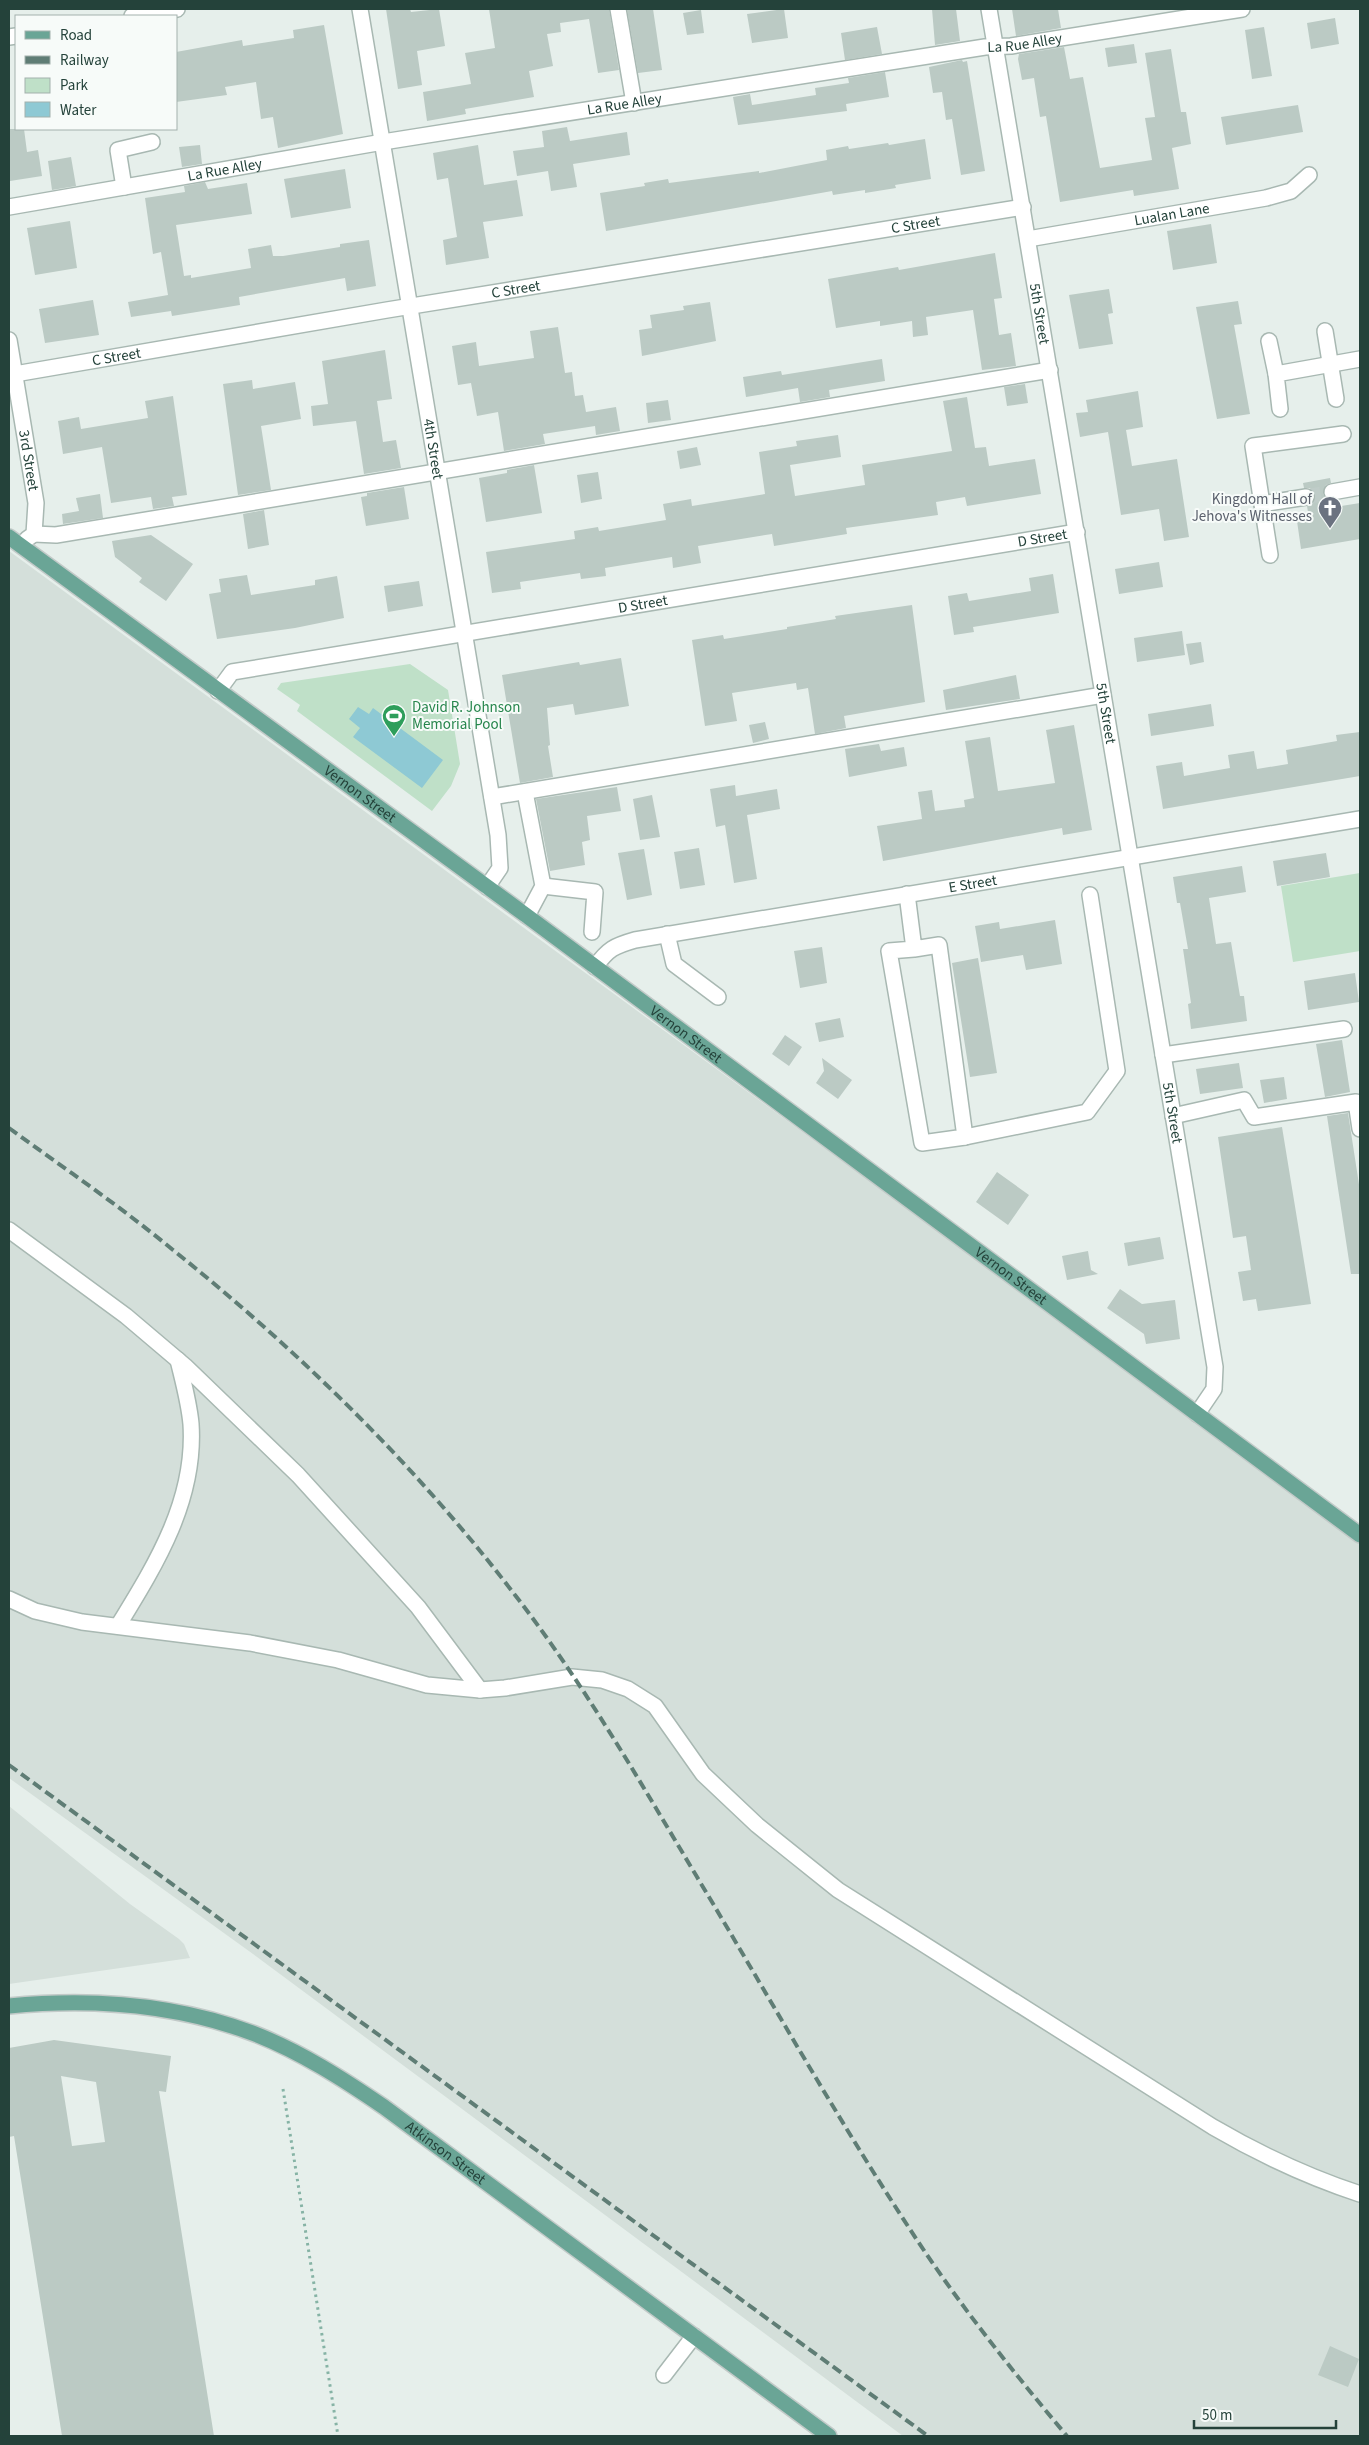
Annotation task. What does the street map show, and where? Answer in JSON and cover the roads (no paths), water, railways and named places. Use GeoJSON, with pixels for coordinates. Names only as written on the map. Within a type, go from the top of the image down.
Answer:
{"type":"FeatureCollection","features":[{"type":"Feature","properties":{"kind":"main road","name":"Vernon Street"},"geometry":{"type":"LineString","coordinates":[[14,540],[487,887],[1360,1535]]}},
{"type":"Feature","properties":{"kind":"main road","name":"Atkinson Street"},"geometry":{"type":"LineString","coordinates":[[9,2006],[85,2002],[169,2010],[213,2020],[256,2034],[307,2058],[384,2106],[829,2436]]}},
{"type":"Feature","properties":{"kind":"street"},"geometry":{"type":"LineString","coordinates":[[138,15],[177,9]]}},
{"type":"Feature","properties":{"kind":"street","name":"4th Street"},"geometry":{"type":"LineString","coordinates":[[360,9],[492,797],[500,868],[487,887]]}},
{"type":"Feature","properties":{"kind":"street"},"geometry":{"type":"LineString","coordinates":[[618,9],[634,103]]}},
{"type":"Feature","properties":{"kind":"street","name":"5th Street"},"geometry":{"type":"LineString","coordinates":[[989,9],[1215,1367],[1214,1388],[1197,1414]]}},
{"type":"Feature","properties":{"kind":"street","name":"La Rue Alley"},"geometry":{"type":"LineString","coordinates":[[9,207],[383,142],[1242,9]]}},
{"type":"Feature","properties":{"kind":"street"},"geometry":{"type":"LineString","coordinates":[[124,188],[118,150],[152,142]]}},
{"type":"Feature","properties":{"kind":"street","name":"Lualan Lane"},"geometry":{"type":"LineString","coordinates":[[1028,239],[1266,198],[1291,191],[1309,175]]}},
{"type":"Feature","properties":{"kind":"street","name":"C Street"},"geometry":{"type":"LineString","coordinates":[[12,375],[410,307],[1022,207]]}},
{"type":"Feature","properties":{"kind":"street"},"geometry":{"type":"LineString","coordinates":[[1325,331],[1336,399]]}},
{"type":"Feature","properties":{"kind":"street","name":"3rd Street"},"geometry":{"type":"LineString","coordinates":[[9,340],[12,375],[36,503],[34,534]]}},
{"type":"Feature","properties":{"kind":"street"},"geometry":{"type":"LineString","coordinates":[[1269,341],[1276,374],[1280,409]]}},
{"type":"Feature","properties":{"kind":"street"},"geometry":{"type":"LineString","coordinates":[[1276,374],[1360,358]]}},
{"type":"Feature","properties":{"kind":"street"},"geometry":{"type":"LineString","coordinates":[[14,540],[34,534],[56,535],[437,470],[1050,370]]}},
{"type":"Feature","properties":{"kind":"street"},"geometry":{"type":"LineString","coordinates":[[1270,555],[1253,446],[1343,434]]}},
{"type":"Feature","properties":{"kind":"street"},"geometry":{"type":"LineString","coordinates":[[1332,492],[1360,487]]}},
{"type":"Feature","properties":{"kind":"street"},"geometry":{"type":"LineString","coordinates":[[1262,504],[1306,497]]}},
{"type":"Feature","properties":{"kind":"street","name":"D Street"},"geometry":{"type":"LineString","coordinates":[[218,691],[232,672],[1077,532]]}},
{"type":"Feature","properties":{"kind":"street"},"geometry":{"type":"LineString","coordinates":[[492,797],[1103,695]]}},
{"type":"Feature","properties":{"kind":"street"},"geometry":{"type":"LineString","coordinates":[[525,792],[543,886],[526,916]]}},
{"type":"Feature","properties":{"kind":"street","name":"E Street"},"geometry":{"type":"LineString","coordinates":[[595,967],[607,951],[617,945],[667,934],[1360,819]]}},
{"type":"Feature","properties":{"kind":"street"},"geometry":{"type":"LineString","coordinates":[[543,886],[595,892],[592,932]]}},
{"type":"Feature","properties":{"kind":"street"},"geometry":{"type":"LineString","coordinates":[[907,894],[914,949]]}},
{"type":"Feature","properties":{"kind":"street"},"geometry":{"type":"LineString","coordinates":[[964,1137],[939,945],[890,951],[922,1143],[964,1137],[1087,1112],[1117,1071],[1090,895]]}},
{"type":"Feature","properties":{"kind":"street"},"geometry":{"type":"LineString","coordinates":[[667,934],[674,964],[718,998]]}},
{"type":"Feature","properties":{"kind":"street"},"geometry":{"type":"LineString","coordinates":[[1163,1055],[1344,1029]]}},
{"type":"Feature","properties":{"kind":"street"},"geometry":{"type":"LineString","coordinates":[[1173,1116],[1244,1100],[1254,1117],[1356,1102],[1360,1120]]}},
{"type":"Feature","properties":{"kind":"street"},"geometry":{"type":"LineString","coordinates":[[9,1230],[126,1316],[178,1360],[298,1474],[418,1606],[480,1690]]}},
{"type":"Feature","properties":{"kind":"street"},"geometry":{"type":"LineString","coordinates":[[118,1626],[167,1541],[183,1496],[191,1449],[191,1424],[178,1360]]}},
{"type":"Feature","properties":{"kind":"street"},"geometry":{"type":"LineString","coordinates":[[9,1598],[35,1611],[82,1622],[250,1644],[338,1660],[428,1685],[480,1690],[506,1688],[572,1676],[602,1680],[628,1689],[655,1706],[704,1774],[756,1825],[838,1890],[951,1959],[1213,2128],[1257,2153],[1306,2176],[1360,2194]]}},
{"type":"Feature","properties":{"kind":"street"},"geometry":{"type":"LineString","coordinates":[[664,2374],[694,2336]]}},
{"type":"Feature","properties":{"kind":"water"},"geometry":{"type":"Polygon","coordinates":[[[358,707],[369,714],[373,708],[443,760],[422,788],[353,737],[360,728],[349,719],[358,707]]]}},
{"type":"Feature","properties":{"kind":"tunnel"},"geometry":{"type":"LineString","coordinates":[[1306,497],[1332,492]]}},
{"type":"Feature","properties":{"kind":"railway"},"geometry":{"type":"LineString","coordinates":[[9,1128],[153,1234],[266,1329],[311,1370],[397,1456],[477,1548],[542,1631],[592,1705],[663,1820],[837,2112],[917,2240],[989,2340],[1067,2436]]}},
{"type":"Feature","properties":{"kind":"railway"},"geometry":{"type":"LineString","coordinates":[[9,1765],[928,2436]]}},
{"type":"Feature","properties":{"kind":"place","name":"Kingdom Hall of Jehova's Witnesses"},"geometry":{"type":"Point","coordinates":[1330,529]}},
{"type":"Feature","properties":{"kind":"place","name":"David R. Johnson Memorial Pool"},"geometry":{"type":"Point","coordinates":[394,737]}}]}
